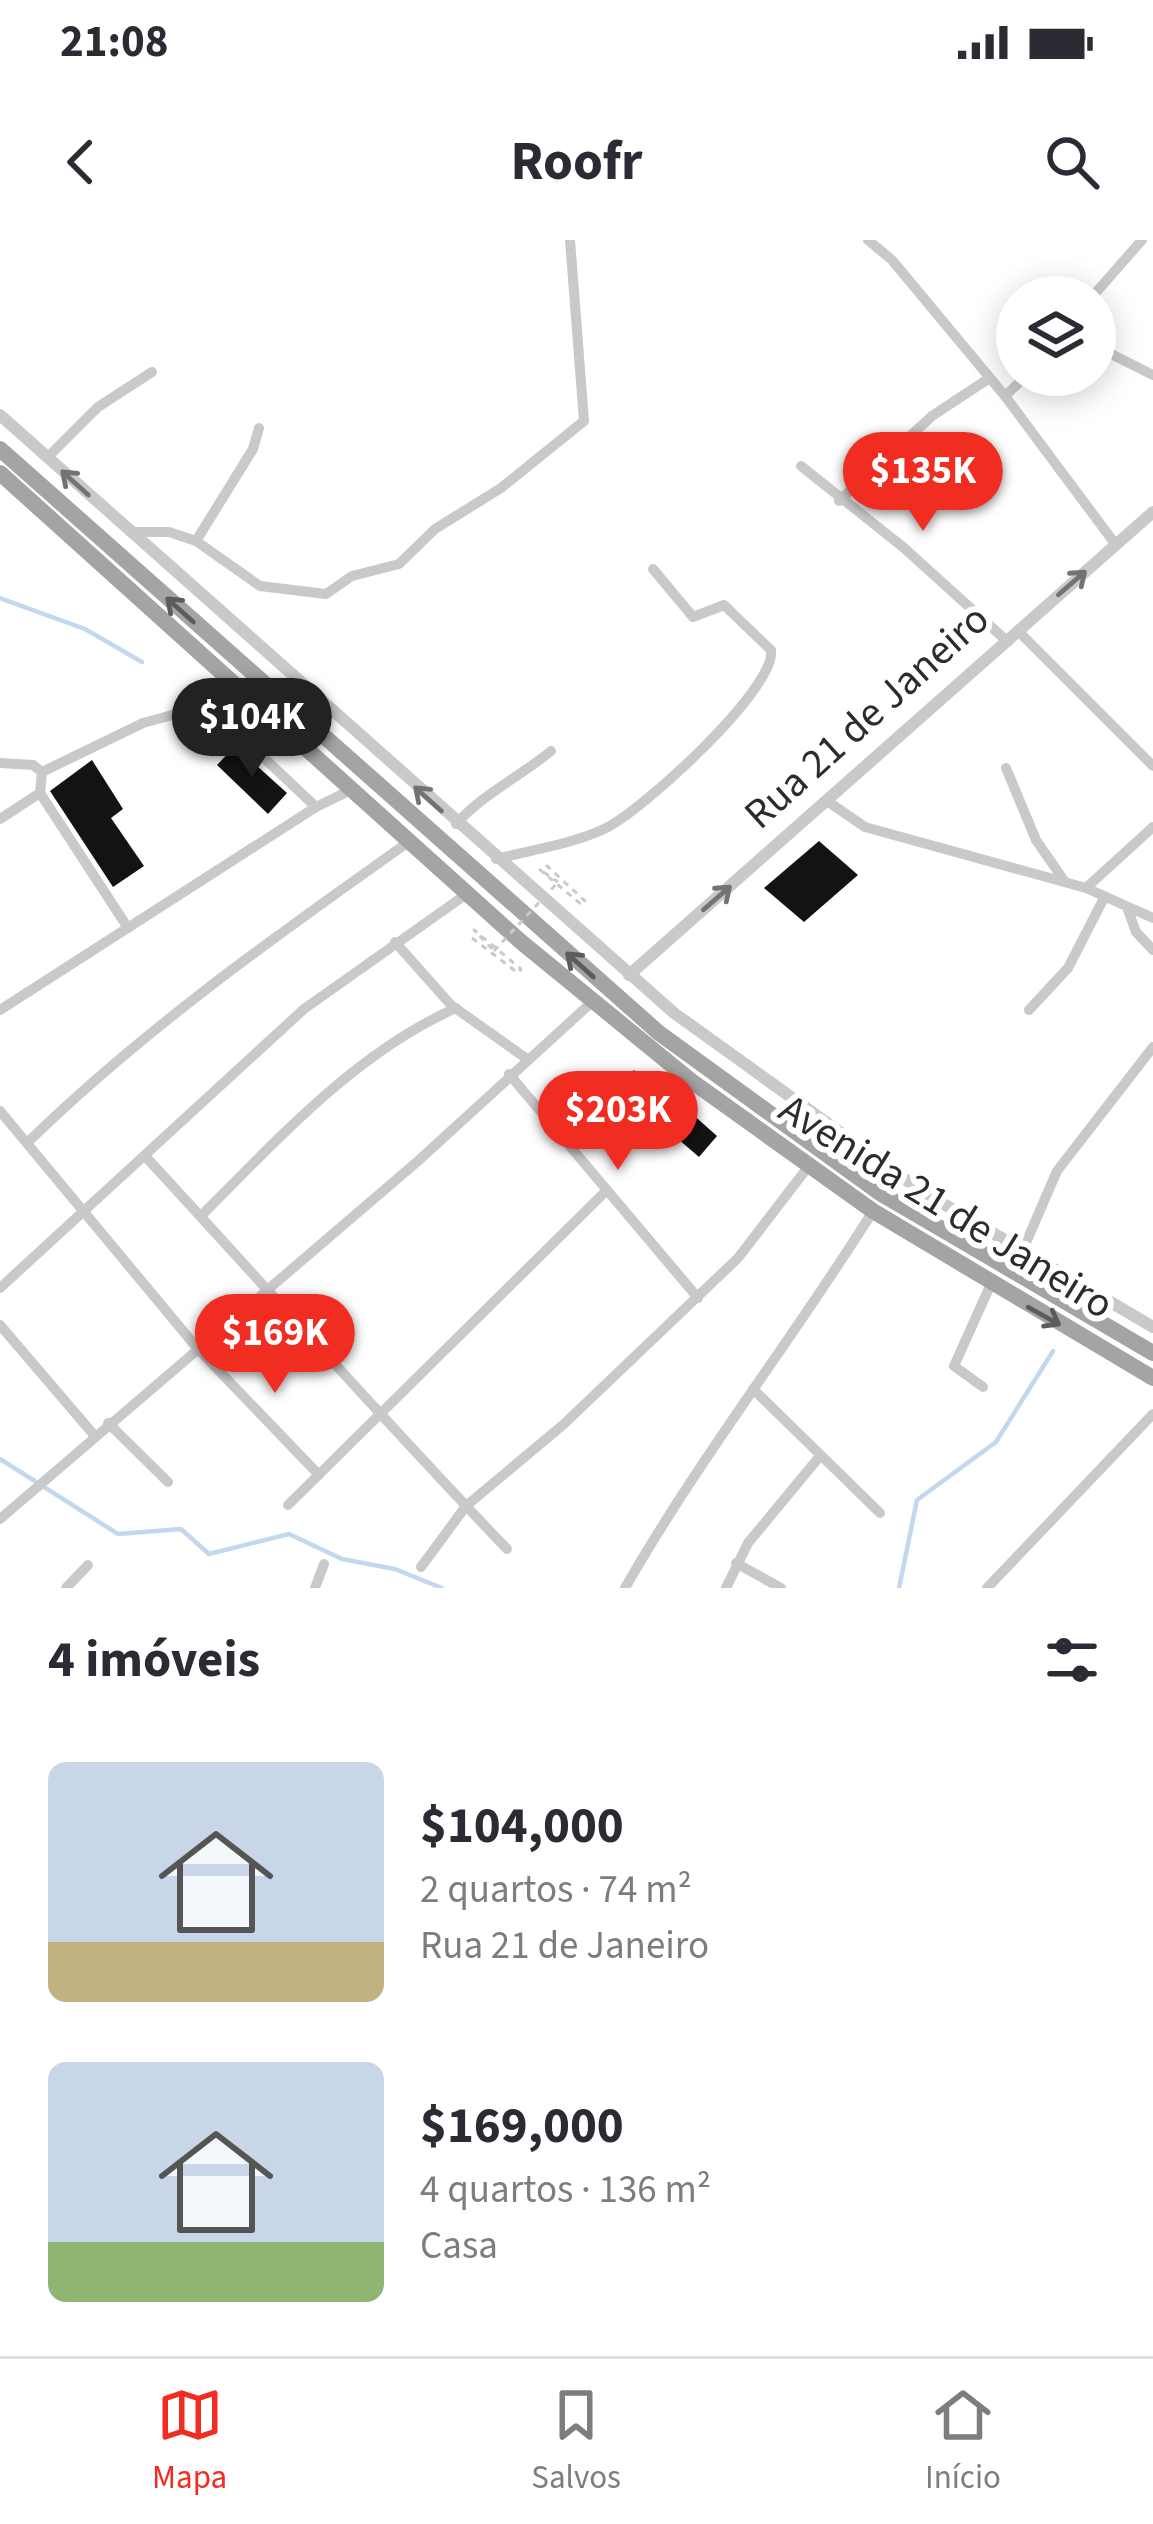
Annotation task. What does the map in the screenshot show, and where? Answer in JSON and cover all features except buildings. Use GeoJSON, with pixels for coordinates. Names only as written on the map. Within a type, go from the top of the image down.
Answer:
{"type":"FeatureCollection","features":[{"type":"Feature","properties":{"kind":"main road","name":"Avenida 21 de Janeiro"},"geometry":{"type":"LineString","coordinates":[[0,449],[626,1006],[789,1131],[880,1193],[1153,1353]]}},
{"type":"Feature","properties":{"kind":"main road"},"geometry":{"type":"LineString","coordinates":[[0,473],[592,1002]]}},
{"type":"Feature","properties":{"kind":"main road","name":"Avenida 21 de Janeiro"},"geometry":{"type":"LineString","coordinates":[[592,1002],[677,1070],[873,1211],[990,1286],[1153,1378]]}},
{"type":"Feature","properties":{"kind":"street"},"geometry":{"type":"LineString","coordinates":[[130,532],[169,532],[196,542],[254,584],[326,594],[352,576],[399,565],[434,529],[571,436],[586,411],[569,240]]}},
{"type":"Feature","properties":{"kind":"street"},"geometry":{"type":"LineString","coordinates":[[868,240],[892,260],[996,387]]}},
{"type":"Feature","properties":{"kind":"street"},"geometry":{"type":"LineString","coordinates":[[888,240],[892,260]]}},
{"type":"Feature","properties":{"kind":"street"},"geometry":{"type":"LineString","coordinates":[[1110,276],[1142,240]]}},
{"type":"Feature","properties":{"kind":"street"},"geometry":{"type":"LineString","coordinates":[[1116,356],[1152,373]]}},
{"type":"Feature","properties":{"kind":"street"},"geometry":{"type":"LineString","coordinates":[[47,458],[98,407],[152,372]]}},
{"type":"Feature","properties":{"kind":"street"},"geometry":{"type":"LineString","coordinates":[[839,501],[932,416],[988,379]]}},
{"type":"Feature","properties":{"kind":"street"},"geometry":{"type":"LineString","coordinates":[[1005,396],[1116,545]]}},
{"type":"Feature","properties":{"kind":"street"},"geometry":{"type":"LineString","coordinates":[[0,415],[629,975],[821,1123],[1022,1252],[1153,1327]]}},
{"type":"Feature","properties":{"kind":"street"},"geometry":{"type":"LineString","coordinates":[[196,542],[248,458],[259,428]]}},
{"type":"Feature","properties":{"kind":"street"},"geometry":{"type":"LineString","coordinates":[[801,466],[1013,636],[1153,766]]}},
{"type":"Feature","properties":{"kind":"street","name":"Rua 21 de Janeiro"},"geometry":{"type":"LineString","coordinates":[[629,975],[1153,512]]}},
{"type":"Feature","properties":{"kind":"street"},"geometry":{"type":"LineString","coordinates":[[496,859],[592,834],[640,807],[730,717],[771,664],[771,650],[724,605],[693,617],[653,569]]}},
{"type":"Feature","properties":{"kind":"street"},"geometry":{"type":"LineString","coordinates":[[43,772],[143,723],[200,710],[247,742],[316,807]]}},
{"type":"Feature","properties":{"kind":"street"},"geometry":{"type":"LineString","coordinates":[[456,824],[480,797],[507,788],[550,751]]}},
{"type":"Feature","properties":{"kind":"street"},"geometry":{"type":"LineString","coordinates":[[0,763],[33,765],[43,772]]}},
{"type":"Feature","properties":{"kind":"street"},"geometry":{"type":"LineString","coordinates":[[1006,768],[1036,840],[1065,882]]}},
{"type":"Feature","properties":{"kind":"street"},"geometry":{"type":"LineString","coordinates":[[43,772],[40,793],[128,928]]}},
{"type":"Feature","properties":{"kind":"street"},"geometry":{"type":"LineString","coordinates":[[0,1010],[316,807],[353,789]]}},
{"type":"Feature","properties":{"kind":"street"},"geometry":{"type":"LineString","coordinates":[[0,819],[40,793]]}},
{"type":"Feature","properties":{"kind":"street"},"geometry":{"type":"LineString","coordinates":[[827,801],[873,830],[1086,888],[1153,919]]}},
{"type":"Feature","properties":{"kind":"street"},"geometry":{"type":"LineString","coordinates":[[1086,888],[1153,827]]}},
{"type":"Feature","properties":{"kind":"street"},"geometry":{"type":"LineString","coordinates":[[27,1143],[80,1091],[187,1004],[410,841]]}},
{"type":"Feature","properties":{"kind":"street"},"geometry":{"type":"LineString","coordinates":[[0,1288],[86,1214],[250,1055],[395,942],[468,893]]}},
{"type":"Feature","properties":{"kind":"street"},"geometry":{"type":"LineString","coordinates":[[1029,1010],[1068,968],[1104,898]]}},
{"type":"Feature","properties":{"kind":"street"},"geometry":{"type":"LineString","coordinates":[[1128,910],[1136,932],[1153,950]]}},
{"type":"Feature","properties":{"kind":"street"},"geometry":{"type":"LineString","coordinates":[[395,942],[456,1008],[527,1059]]}},
{"type":"Feature","properties":{"kind":"street"},"geometry":{"type":"LineString","coordinates":[[0,1519],[418,1161],[592,1002]]}},
{"type":"Feature","properties":{"kind":"street"},"geometry":{"type":"LineString","coordinates":[[200,1216],[346,1078],[410,1033],[456,1008]]}},
{"type":"Feature","properties":{"kind":"street"},"geometry":{"type":"LineString","coordinates":[[1022,1252],[1057,1171],[1153,1047]]}},
{"type":"Feature","properties":{"kind":"street"},"geometry":{"type":"LineString","coordinates":[[509,1074],[698,1298]]}},
{"type":"Feature","properties":{"kind":"street"},"geometry":{"type":"LineString","coordinates":[[0,1111],[198,1349],[319,1475]]}},
{"type":"Feature","properties":{"kind":"street"},"geometry":{"type":"LineString","coordinates":[[145,1156],[267,1286],[380,1418],[506,1549]]}},
{"type":"Feature","properties":{"kind":"street"},"geometry":{"type":"LineString","coordinates":[[421,1567],[466,1507],[565,1424],[738,1258],[808,1167]]}},
{"type":"Feature","properties":{"kind":"street"},"geometry":{"type":"LineString","coordinates":[[288,1505],[604,1192]]}},
{"type":"Feature","properties":{"kind":"street"},"geometry":{"type":"LineString","coordinates":[[625,1588],[699,1463],[807,1317],[873,1211]]}},
{"type":"Feature","properties":{"kind":"street"},"geometry":{"type":"LineString","coordinates":[[982,1388],[954,1366],[990,1286]]}},
{"type":"Feature","properties":{"kind":"street"},"geometry":{"type":"LineString","coordinates":[[0,1324],[94,1435]]}},
{"type":"Feature","properties":{"kind":"street"},"geometry":{"type":"LineString","coordinates":[[753,1389],[880,1513]]}},
{"type":"Feature","properties":{"kind":"street"},"geometry":{"type":"LineString","coordinates":[[987,1588],[1153,1414]]}},
{"type":"Feature","properties":{"kind":"street"},"geometry":{"type":"LineString","coordinates":[[108,1424],[168,1482]]}},
{"type":"Feature","properties":{"kind":"street"},"geometry":{"type":"LineString","coordinates":[[726,1588],[736,1563],[820,1456]]}},
{"type":"Feature","properties":{"kind":"street"},"geometry":{"type":"LineString","coordinates":[[736,1563],[781,1588]]}},
{"type":"Feature","properties":{"kind":"street"},"geometry":{"type":"LineString","coordinates":[[315,1588],[324,1564]]}},
{"type":"Feature","properties":{"kind":"street"},"geometry":{"type":"LineString","coordinates":[[66,1588],[88,1565]]}},
{"type":"Feature","properties":{"kind":"lane"},"geometry":{"type":"LineString","coordinates":[[626,1124],[677,1070]]}},
{"type":"Feature","properties":{"kind":"path"},"geometry":{"type":"LineString","coordinates":[[472,938],[518,974],[521,969],[474,930],[494,951],[558,882],[539,869],[582,905],[585,901],[546,865]]}},
{"type":"Feature","properties":{"kind":"waterway"},"geometry":{"type":"LineString","coordinates":[[0,598],[85,629],[142,662]]}},
{"type":"Feature","properties":{"kind":"waterway"},"geometry":{"type":"LineString","coordinates":[[899,1588],[917,1500],[996,1442],[1053,1351]]}},
{"type":"Feature","properties":{"kind":"waterway"},"geometry":{"type":"LineString","coordinates":[[0,1459],[118,1534],[181,1529],[209,1554],[289,1534],[342,1559],[395,1569],[442,1588]]}}]}
